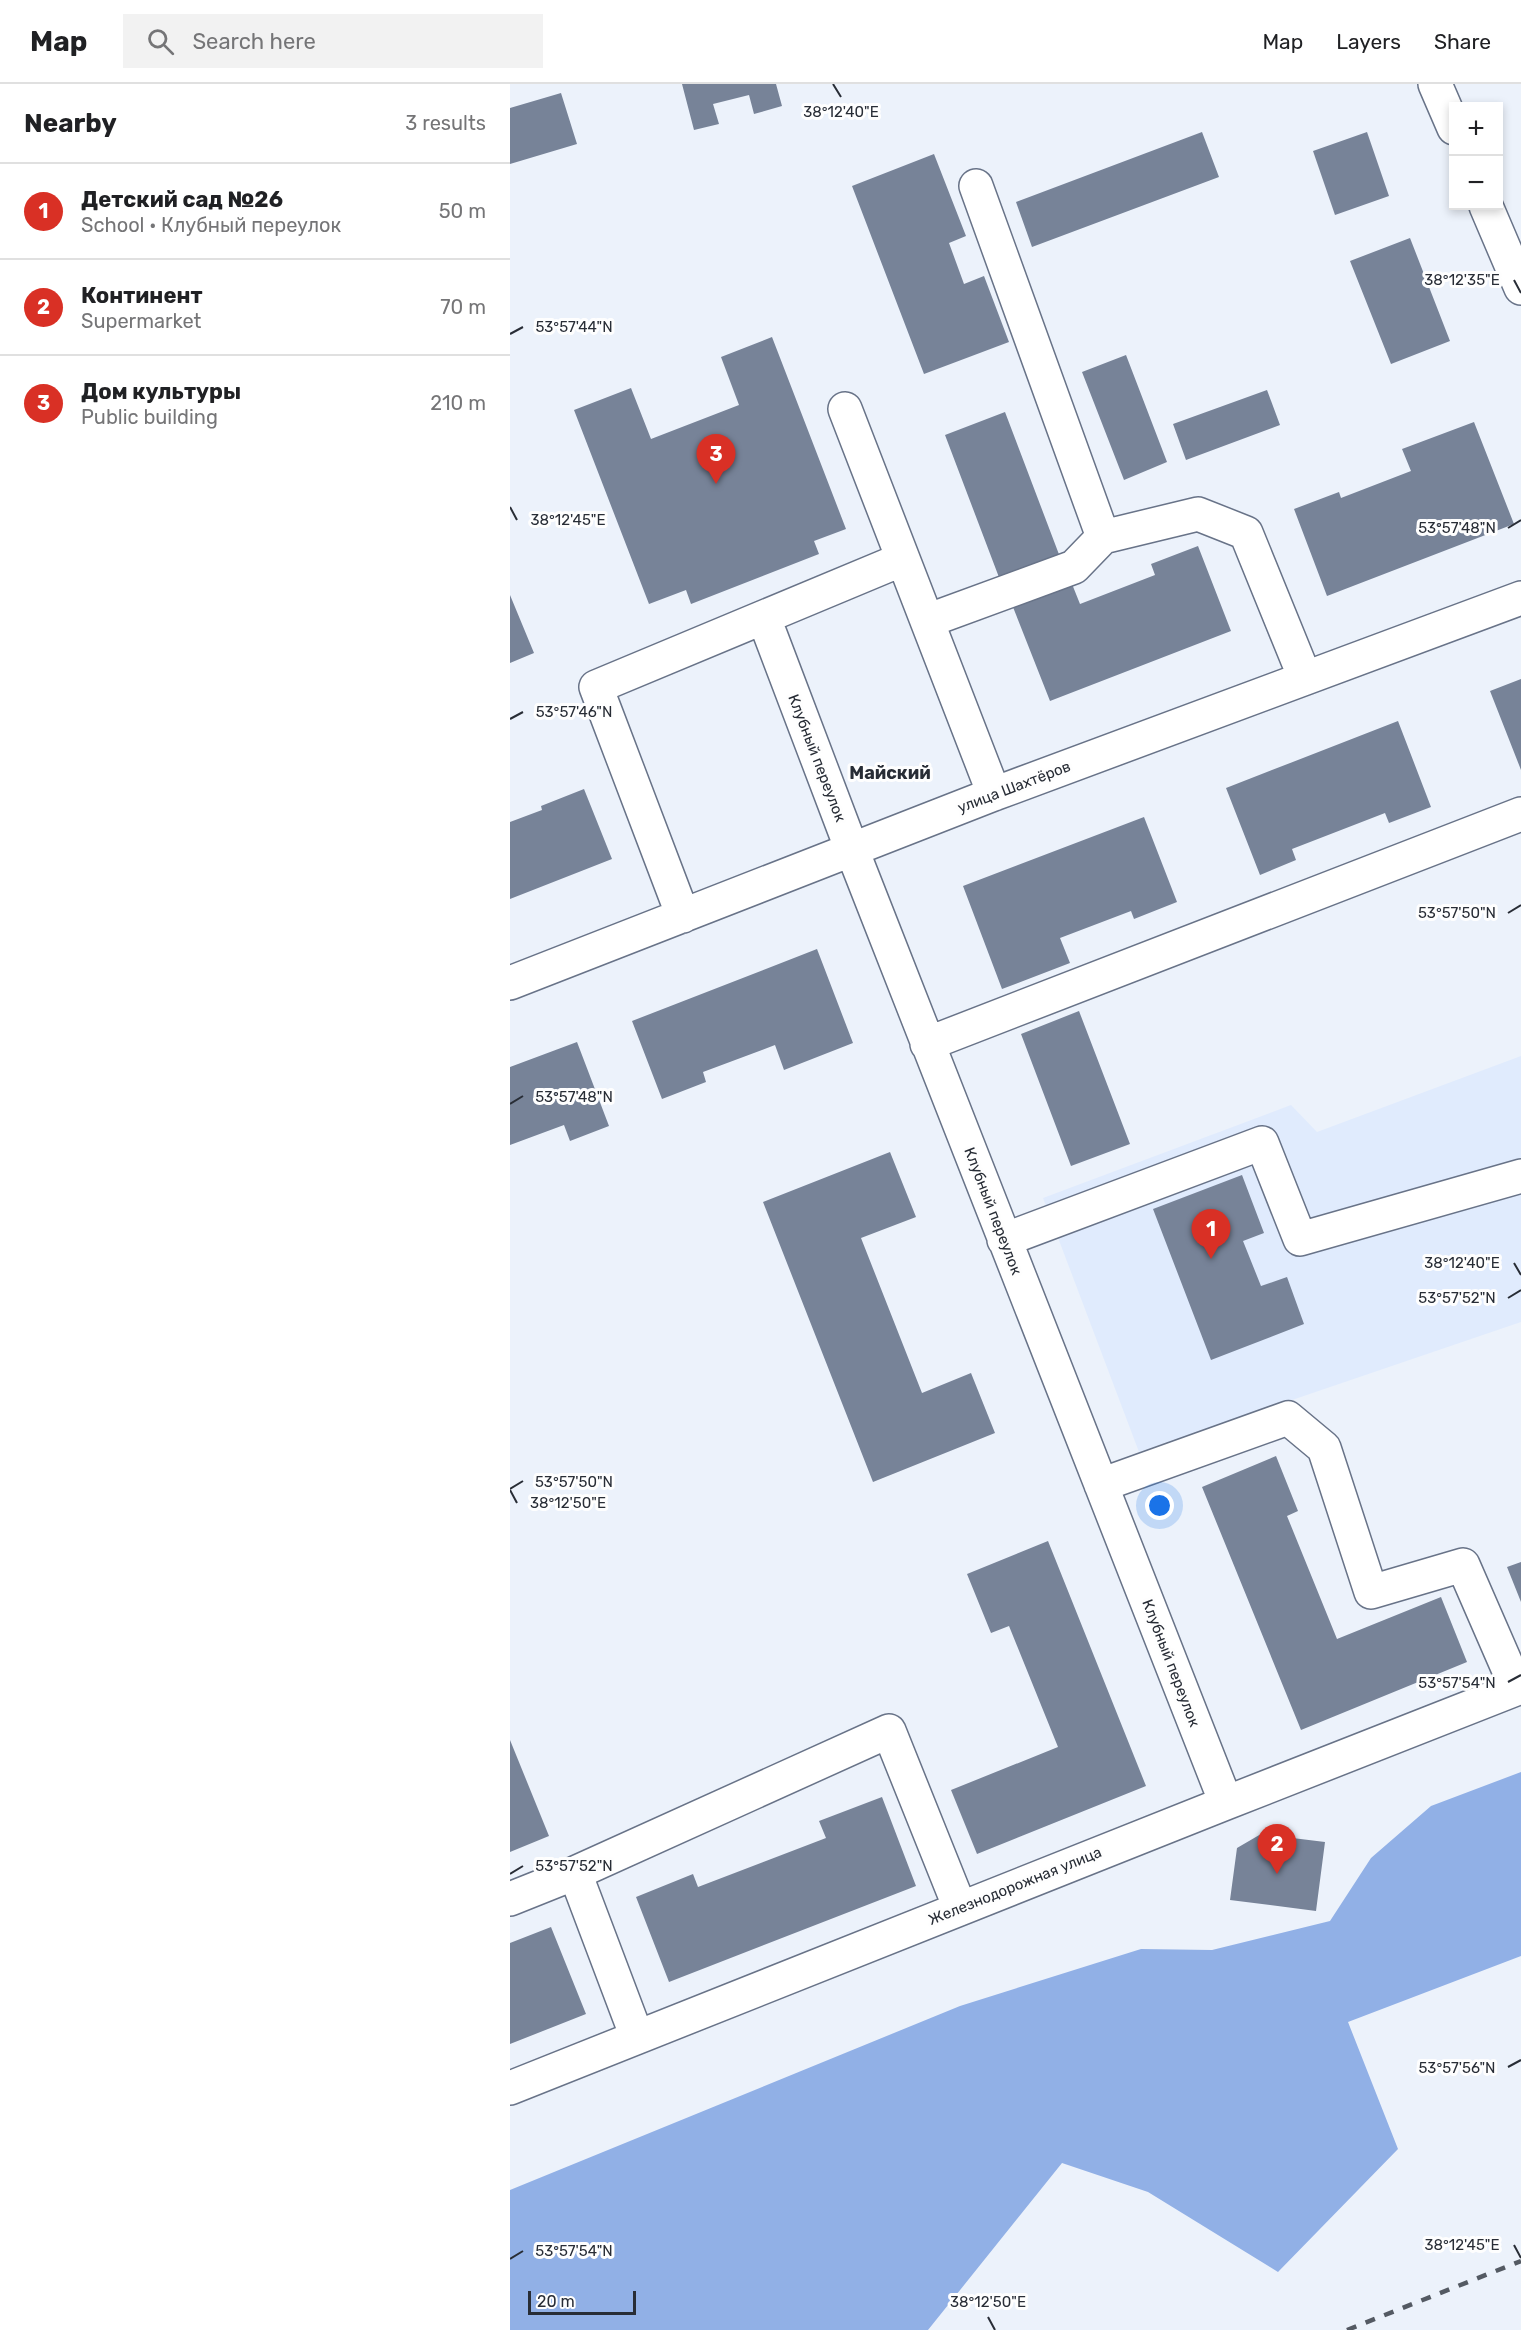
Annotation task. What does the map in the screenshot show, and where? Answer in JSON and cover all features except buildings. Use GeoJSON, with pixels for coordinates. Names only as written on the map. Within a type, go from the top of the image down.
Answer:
{"type":"FeatureCollection","features":[{"type":"Feature","properties":{"kind":"street"},"geometry":{"type":"LineString","coordinates":[[1435,84],[1449,116]]}},
{"type":"Feature","properties":{"kind":"street"},"geometry":{"type":"LineString","coordinates":[[976,186],[1103,537]]}},
{"type":"Feature","properties":{"kind":"street"},"geometry":{"type":"LineString","coordinates":[[1488,210],[1521,288]]}},
{"type":"Feature","properties":{"kind":"street"},"geometry":{"type":"LineString","coordinates":[[845,409],[994,794]]}},
{"type":"Feature","properties":{"kind":"street"},"geometry":{"type":"LineString","coordinates":[[927,621],[1074,567],[1103,537],[1198,514],[1246,533],[1305,678]]}},
{"type":"Feature","properties":{"kind":"street"},"geometry":{"type":"LineString","coordinates":[[683,916],[596,687],[903,559]]}},
{"type":"Feature","properties":{"kind":"street","name":"улица Шахтёров"},"geometry":{"type":"LineString","coordinates":[[510,983],[994,794],[1521,598]]}},
{"type":"Feature","properties":{"kind":"street","name":"Клубный переулок"},"geometry":{"type":"LineString","coordinates":[[764,618],[927,1044],[1226,1803]]}},
{"type":"Feature","properties":{"kind":"street"},"geometry":{"type":"LineString","coordinates":[[927,1044],[1521,814]]}},
{"type":"Feature","properties":{"kind":"street"},"geometry":{"type":"LineString","coordinates":[[1004,1240],[1262,1143],[1300,1239],[1521,1176]]}},
{"type":"Feature","properties":{"kind":"street"},"geometry":{"type":"LineString","coordinates":[[1101,1485],[1288,1418],[1324,1448],[1371,1592],[1463,1565],[1519,1688]]}},
{"type":"Feature","properties":{"kind":"street","name":"Железнодорожная улица"},"geometry":{"type":"LineString","coordinates":[[510,2088],[1519,1688]]}},
{"type":"Feature","properties":{"kind":"street"},"geometry":{"type":"LineString","coordinates":[[510,1899],[575,1873],[889,1731],[960,1908]]}},
{"type":"Feature","properties":{"kind":"street"},"geometry":{"type":"LineString","coordinates":[[575,1873],[637,2037]]}},
{"type":"Feature","properties":{"kind":"shaded area"},"geometry":{"type":"Polygon","coordinates":[[[1521,1056],[1521,1322],[1139,1452],[1043,1198],[1291,1105],[1317,1132],[1521,1056]]]}},
{"type":"Feature","properties":{"kind":"shaded area"},"geometry":{"type":"Polygon","coordinates":[[[1521,1772],[1521,1956],[1348,2022],[1398,2149],[1278,2272],[1148,2192],[1062,2163],[928,2330],[510,2330],[510,2190],[960,2006],[1141,1949],[1212,1950],[1330,1921],[1371,1858],[1431,1806],[1521,1772]]]}},
{"type":"Feature","properties":{"kind":"railway"},"geometry":{"type":"LineString","coordinates":[[1347,2330],[1521,2261]]}},
{"type":"Feature","properties":{"kind":"place","name":"Дом культуры"},"geometry":{"type":"Point","coordinates":[716,484]}},
{"type":"Feature","properties":{"kind":"place","name":"Детский сад №26"},"geometry":{"type":"Point","coordinates":[1211,1259]}},
{"type":"Feature","properties":{"kind":"place","name":"Континент"},"geometry":{"type":"Point","coordinates":[1277,1874]}},
{"type":"Feature","properties":{"kind":"district","name":"Майский"},"geometry":{"type":"Point","coordinates":[890,773]}}]}
